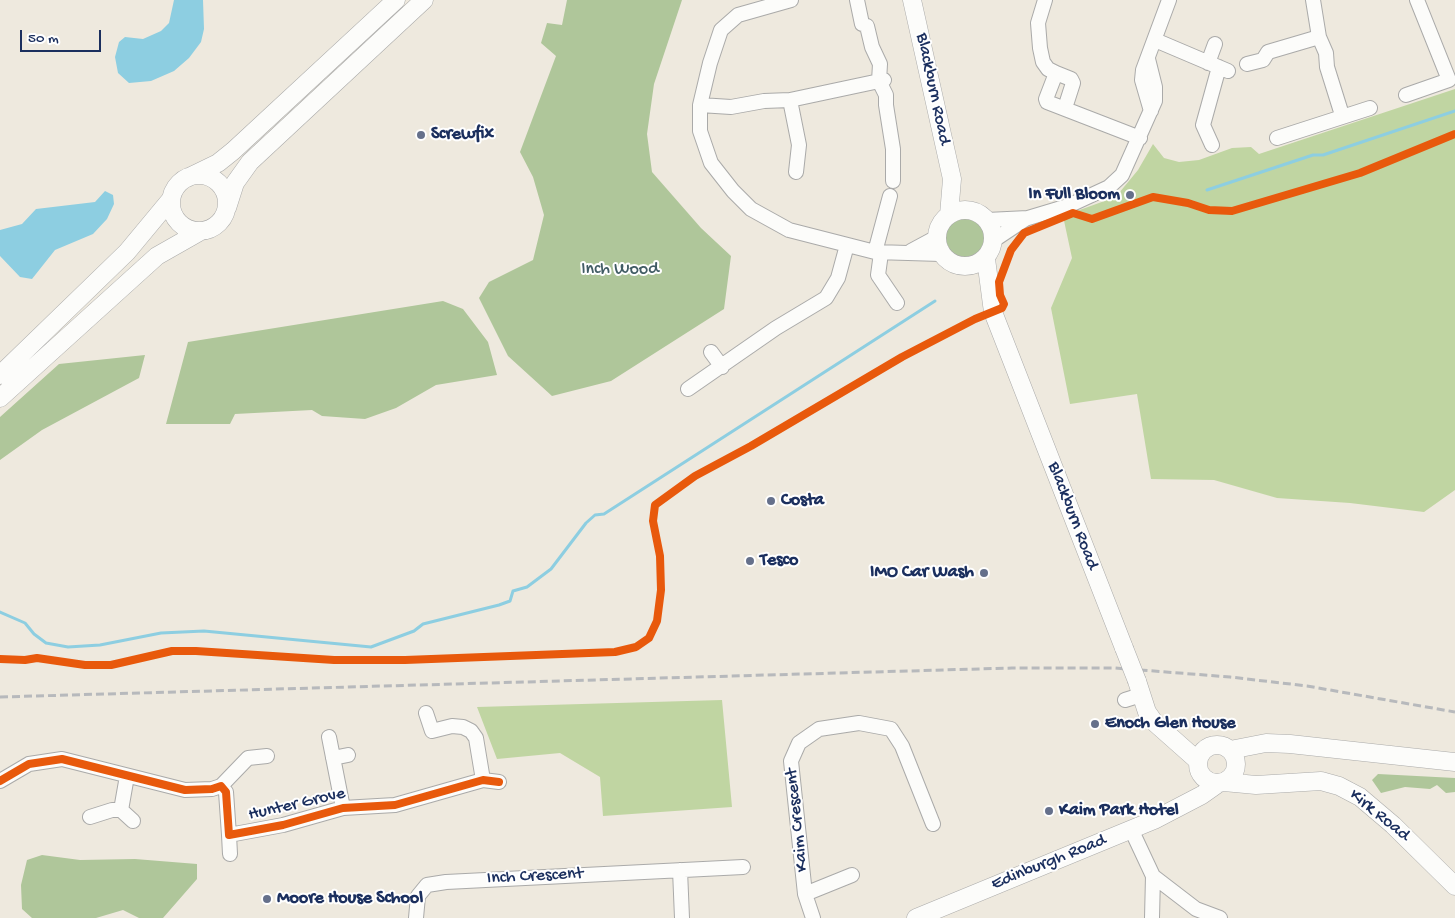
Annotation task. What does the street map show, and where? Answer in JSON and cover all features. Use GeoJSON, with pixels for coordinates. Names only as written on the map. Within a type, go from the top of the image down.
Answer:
{"type":"FeatureCollection","features":[{"type":"Feature","properties":{"kind":"main road"},"geometry":{"type":"LineString","coordinates":[[0,375],[127,252],[171,199],[177,186],[187,178],[218,163],[233,151],[396,0]]}},
{"type":"Feature","properties":{"kind":"main road"},"geometry":{"type":"LineString","coordinates":[[0,398],[157,256],[201,231],[218,224],[227,208],[235,183],[250,162],[424,0]]}},
{"type":"Feature","properties":{"kind":"main road"},"geometry":{"type":"LineString","coordinates":[[401,21],[435,0]]}},
{"type":"Feature","properties":{"kind":"main road","name":"Blackburn Road"},"geometry":{"type":"LineString","coordinates":[[912,0],[952,179],[949,215]]}},
{"type":"Feature","properties":{"kind":"main road"},"geometry":{"type":"LineString","coordinates":[[187,178],[206,175],[219,182],[226,194],[227,208]]}},
{"type":"Feature","properties":{"kind":"main road","name":"Blackburn Road"},"geometry":{"type":"LineString","coordinates":[[952,179],[979,215]]}},
{"type":"Feature","properties":{"kind":"main road"},"geometry":{"type":"LineString","coordinates":[[171,199],[174,216],[179,223],[193,230],[201,231]]}},
{"type":"Feature","properties":{"kind":"main road"},"geometry":{"type":"LineString","coordinates":[[956,211],[979,215],[991,226],[994,240],[986,259],[971,266],[963,267],[949,262],[939,246],[940,224],[949,215],[956,211]]}},
{"type":"Feature","properties":{"kind":"main road","name":"Blackburn Road"},"geometry":{"type":"LineString","coordinates":[[986,259],[992,308]]}},
{"type":"Feature","properties":{"kind":"main road","name":"Blackburn Road"},"geometry":{"type":"LineString","coordinates":[[963,267],[992,308],[1124,648],[1134,692],[1154,722],[1211,776]]}},
{"type":"Feature","properties":{"kind":"main road"},"geometry":{"type":"LineString","coordinates":[[1154,722],[1172,732],[1210,746],[1221,745],[1234,760],[1244,777],[1256,785]]}},
{"type":"Feature","properties":{"kind":"main road"},"geometry":{"type":"LineString","coordinates":[[1234,760],[1266,743],[1455,762]]}},
{"type":"Feature","properties":{"kind":"main road"},"geometry":{"type":"LineString","coordinates":[[1210,746],[1201,752],[1211,776],[1233,774],[1234,760]]}},
{"type":"Feature","properties":{"kind":"main road","name":"Kirk Road"},"geometry":{"type":"LineString","coordinates":[[1211,776],[1256,785],[1321,781],[1339,786],[1360,797],[1393,825],[1455,886]]}},
{"type":"Feature","properties":{"kind":"main road","name":"Edinburgh Road"},"geometry":{"type":"LineString","coordinates":[[916,918],[1182,806],[1211,776]]}},
{"type":"Feature","properties":{"kind":"street"},"geometry":{"type":"LineString","coordinates":[[791,0],[738,15],[725,24],[710,63],[700,105],[700,131],[711,163],[733,192],[751,209],[789,230],[878,252],[911,252],[939,246]]}},
{"type":"Feature","properties":{"kind":"street"},"geometry":{"type":"LineString","coordinates":[[857,0],[872,47],[880,64],[893,149],[893,181]]}},
{"type":"Feature","properties":{"kind":"street"},"geometry":{"type":"LineString","coordinates":[[1045,0],[1038,23],[1040,48],[1043,62],[1048,69],[1072,80],[1074,83],[1065,108]]}},
{"type":"Feature","properties":{"kind":"street"},"geometry":{"type":"LineString","coordinates":[[994,240],[1028,218],[1068,206],[1109,188],[1122,175],[1140,138],[1156,95],[1148,59],[1169,0]]}},
{"type":"Feature","properties":{"kind":"street"},"geometry":{"type":"LineString","coordinates":[[1313,0],[1320,37],[1326,53],[1327,67],[1342,115]]}},
{"type":"Feature","properties":{"kind":"street"},"geometry":{"type":"LineString","coordinates":[[1406,95],[1452,79],[1417,0]]}},
{"type":"Feature","properties":{"kind":"street"},"geometry":{"type":"LineString","coordinates":[[1248,64],[1264,60],[1268,52],[1320,37]]}},
{"type":"Feature","properties":{"kind":"street"},"geometry":{"type":"LineString","coordinates":[[1154,40],[1218,67]]}},
{"type":"Feature","properties":{"kind":"street"},"geometry":{"type":"LineString","coordinates":[[1212,145],[1202,125],[1218,67],[1215,44]]}},
{"type":"Feature","properties":{"kind":"street"},"geometry":{"type":"LineString","coordinates":[[1056,73],[1046,99],[1047,102],[1140,138]]}},
{"type":"Feature","properties":{"kind":"street"},"geometry":{"type":"LineString","coordinates":[[700,105],[731,107],[764,101],[790,100],[881,80]]}},
{"type":"Feature","properties":{"kind":"street"},"geometry":{"type":"LineString","coordinates":[[790,100],[800,145],[796,172]]}},
{"type":"Feature","properties":{"kind":"street"},"geometry":{"type":"LineString","coordinates":[[1277,138],[1342,115],[1370,108]]}},
{"type":"Feature","properties":{"kind":"street"},"geometry":{"type":"LineString","coordinates":[[890,196],[878,252],[878,275],[896,303]]}},
{"type":"Feature","properties":{"kind":"street"},"geometry":{"type":"LineString","coordinates":[[979,215],[1028,218]]}},
{"type":"Feature","properties":{"kind":"street"},"geometry":{"type":"LineString","coordinates":[[688,389],[776,328],[826,298],[838,278],[848,245]]}},
{"type":"Feature","properties":{"kind":"street"},"geometry":{"type":"LineString","coordinates":[[711,352],[722,367]]}},
{"type":"Feature","properties":{"kind":"street"},"geometry":{"type":"LineString","coordinates":[[426,713],[432,731],[452,726],[463,727],[471,731],[476,738],[483,780]]}},
{"type":"Feature","properties":{"kind":"street","name":"Kaim Crescent"},"geometry":{"type":"LineString","coordinates":[[813,918],[805,894],[791,762],[799,743],[819,729],[859,723],[891,729],[902,746],[933,824]]}},
{"type":"Feature","properties":{"kind":"street","name":"Hunter Grove"},"geometry":{"type":"LineString","coordinates":[[328,737],[343,808]]}},
{"type":"Feature","properties":{"kind":"street"},"geometry":{"type":"LineString","coordinates":[[333,758],[348,755]]}},
{"type":"Feature","properties":{"kind":"street"},"geometry":{"type":"LineString","coordinates":[[0,781],[28,764],[62,759],[185,790],[212,789],[221,786],[248,758],[267,756]]}},
{"type":"Feature","properties":{"kind":"street"},"geometry":{"type":"LineString","coordinates":[[121,810],[127,776]]}},
{"type":"Feature","properties":{"kind":"street","name":"Hunter Grove"},"geometry":{"type":"LineString","coordinates":[[229,835],[283,825],[343,808],[395,805],[483,780],[499,782]]}},
{"type":"Feature","properties":{"kind":"street","name":"Hunter Grove"},"geometry":{"type":"LineString","coordinates":[[221,786],[226,792],[230,854]]}},
{"type":"Feature","properties":{"kind":"street"},"geometry":{"type":"LineString","coordinates":[[90,817],[112,810],[121,810],[133,821]]}},
{"type":"Feature","properties":{"kind":"street"},"geometry":{"type":"LineString","coordinates":[[1131,829],[1154,876],[1196,909],[1220,918]]}},
{"type":"Feature","properties":{"kind":"street","name":"Inch Crescent"},"geometry":{"type":"LineString","coordinates":[[416,918],[418,896],[427,885],[436,883],[743,867]]}},
{"type":"Feature","properties":{"kind":"street"},"geometry":{"type":"LineString","coordinates":[[680,870],[682,918]]}},
{"type":"Feature","properties":{"kind":"street"},"geometry":{"type":"LineString","coordinates":[[805,894],[852,875]]}},
{"type":"Feature","properties":{"kind":"street"},"geometry":{"type":"LineString","coordinates":[[1152,918],[1154,876]]}},
{"type":"Feature","properties":{"kind":"green space","name":"Inch Wood"},"geometry":{"type":"Polygon","coordinates":[[[567,0],[682,0],[654,84],[647,134],[652,172],[701,228],[731,256],[724,309],[611,381],[552,396],[508,356],[479,298],[489,282],[533,260],[544,215],[533,177],[520,152],[556,56],[541,43],[547,23],[562,25],[567,0]]]}},
{"type":"Feature","properties":{"kind":"green space"},"geometry":{"type":"Polygon","coordinates":[[[1455,89],[1455,490],[1424,512],[1350,503],[1277,498],[1214,480],[1151,479],[1137,394],[1070,404],[1051,308],[1072,258],[1063,216],[1110,199],[1119,193],[1138,170],[1153,144],[1164,158],[1179,162],[1199,160],[1232,148],[1251,147],[1259,154],[1455,89]]]}},
{"type":"Feature","properties":{"kind":"green space"},"geometry":{"type":"Polygon","coordinates":[[[964,215],[978,219],[984,226],[987,245],[984,256],[977,259],[963,260],[953,256],[945,240],[945,225],[964,215]]]}},
{"type":"Feature","properties":{"kind":"green space"},"geometry":{"type":"Polygon","coordinates":[[[443,301],[463,309],[488,342],[497,375],[436,385],[396,408],[365,419],[322,416],[312,410],[235,414],[230,424],[166,424],[188,342],[443,301]]]}},
{"type":"Feature","properties":{"kind":"green space"},"geometry":{"type":"Polygon","coordinates":[[[145,355],[139,378],[42,430],[0,460],[0,417],[59,364],[145,355]]]}},
{"type":"Feature","properties":{"kind":"green space"},"geometry":{"type":"Polygon","coordinates":[[[722,700],[732,807],[603,816],[600,777],[560,753],[497,759],[477,707],[722,700]]]}},
{"type":"Feature","properties":{"kind":"green space"},"geometry":{"type":"Polygon","coordinates":[[[1378,774],[1455,778],[1455,792],[1446,793],[1437,785],[1430,789],[1405,787],[1381,793],[1372,780],[1378,774]]]}},
{"type":"Feature","properties":{"kind":"green space"},"geometry":{"type":"Polygon","coordinates":[[[42,855],[80,860],[135,859],[197,864],[197,879],[163,918],[139,918],[123,910],[96,918],[32,918],[22,909],[21,885],[27,860],[42,855]]]}},
{"type":"Feature","properties":{"kind":"water"},"geometry":{"type":"Polygon","coordinates":[[[174,0],[203,0],[204,29],[201,42],[189,58],[174,71],[151,81],[129,83],[118,73],[115,57],[119,42],[125,37],[143,39],[161,31],[169,23],[174,0]]]}},
{"type":"Feature","properties":{"kind":"water"},"geometry":{"type":"Polygon","coordinates":[[[105,191],[113,195],[114,204],[107,219],[93,234],[55,250],[32,279],[20,277],[0,256],[0,230],[22,224],[36,209],[95,202],[105,191]]]}},
{"type":"Feature","properties":{"kind":"waterway"},"geometry":{"type":"LineString","coordinates":[[1207,190],[1313,155],[1323,155],[1455,111]]}},
{"type":"Feature","properties":{"kind":"waterway"},"geometry":{"type":"LineString","coordinates":[[0,612],[25,623],[34,634],[46,643],[68,647],[100,645],[161,633],[204,631],[371,647],[414,631],[423,624],[499,605],[510,601],[513,591],[527,587],[551,569],[586,523],[595,515],[604,514],[935,301]]}},
{"type":"Feature","properties":{"kind":"railway"},"geometry":{"type":"LineString","coordinates":[[0,697],[1012,668],[1115,668],[1230,677],[1307,686],[1455,712]]}},
{"type":"Feature","properties":{"kind":"cycle path"},"geometry":{"type":"LineString","coordinates":[[0,659],[25,660],[37,658],[85,665],[111,665],[172,651],[196,651],[334,660],[405,660],[615,652],[636,647],[649,638],[657,621],[661,590],[660,556],[653,521],[655,505],[695,476],[751,446],[902,357],[975,319],[1002,308],[1004,304],[1000,295],[999,282],[1011,250],[1024,233],[1073,213],[1092,219],[1153,197],[1188,203],[1209,210],[1232,211],[1360,173],[1455,134]]}},
{"type":"Feature","properties":{"kind":"cycle path"},"geometry":{"type":"LineString","coordinates":[[0,781],[29,764],[62,759],[185,790],[212,789],[221,786],[226,792],[229,835],[283,825],[343,808],[395,805],[483,780],[499,782]]}},
{"type":"Feature","properties":{"kind":"place","name":"Screwfix"},"geometry":{"type":"Point","coordinates":[421,135]}},
{"type":"Feature","properties":{"kind":"place","name":"In Full Bloom"},"geometry":{"type":"Point","coordinates":[1130,195]}},
{"type":"Feature","properties":{"kind":"place","name":"Costa"},"geometry":{"type":"Point","coordinates":[771,501]}},
{"type":"Feature","properties":{"kind":"place","name":"Tesco"},"geometry":{"type":"Point","coordinates":[750,561]}},
{"type":"Feature","properties":{"kind":"place","name":"IMO Car Wash"},"geometry":{"type":"Point","coordinates":[984,573]}},
{"type":"Feature","properties":{"kind":"place","name":"Enoch Glen House"},"geometry":{"type":"Point","coordinates":[1095,724]}},
{"type":"Feature","properties":{"kind":"place","name":"Kaim Park Hotel"},"geometry":{"type":"Point","coordinates":[1049,811]}},
{"type":"Feature","properties":{"kind":"place","name":"Moore House School"},"geometry":{"type":"Point","coordinates":[267,899]}}]}
